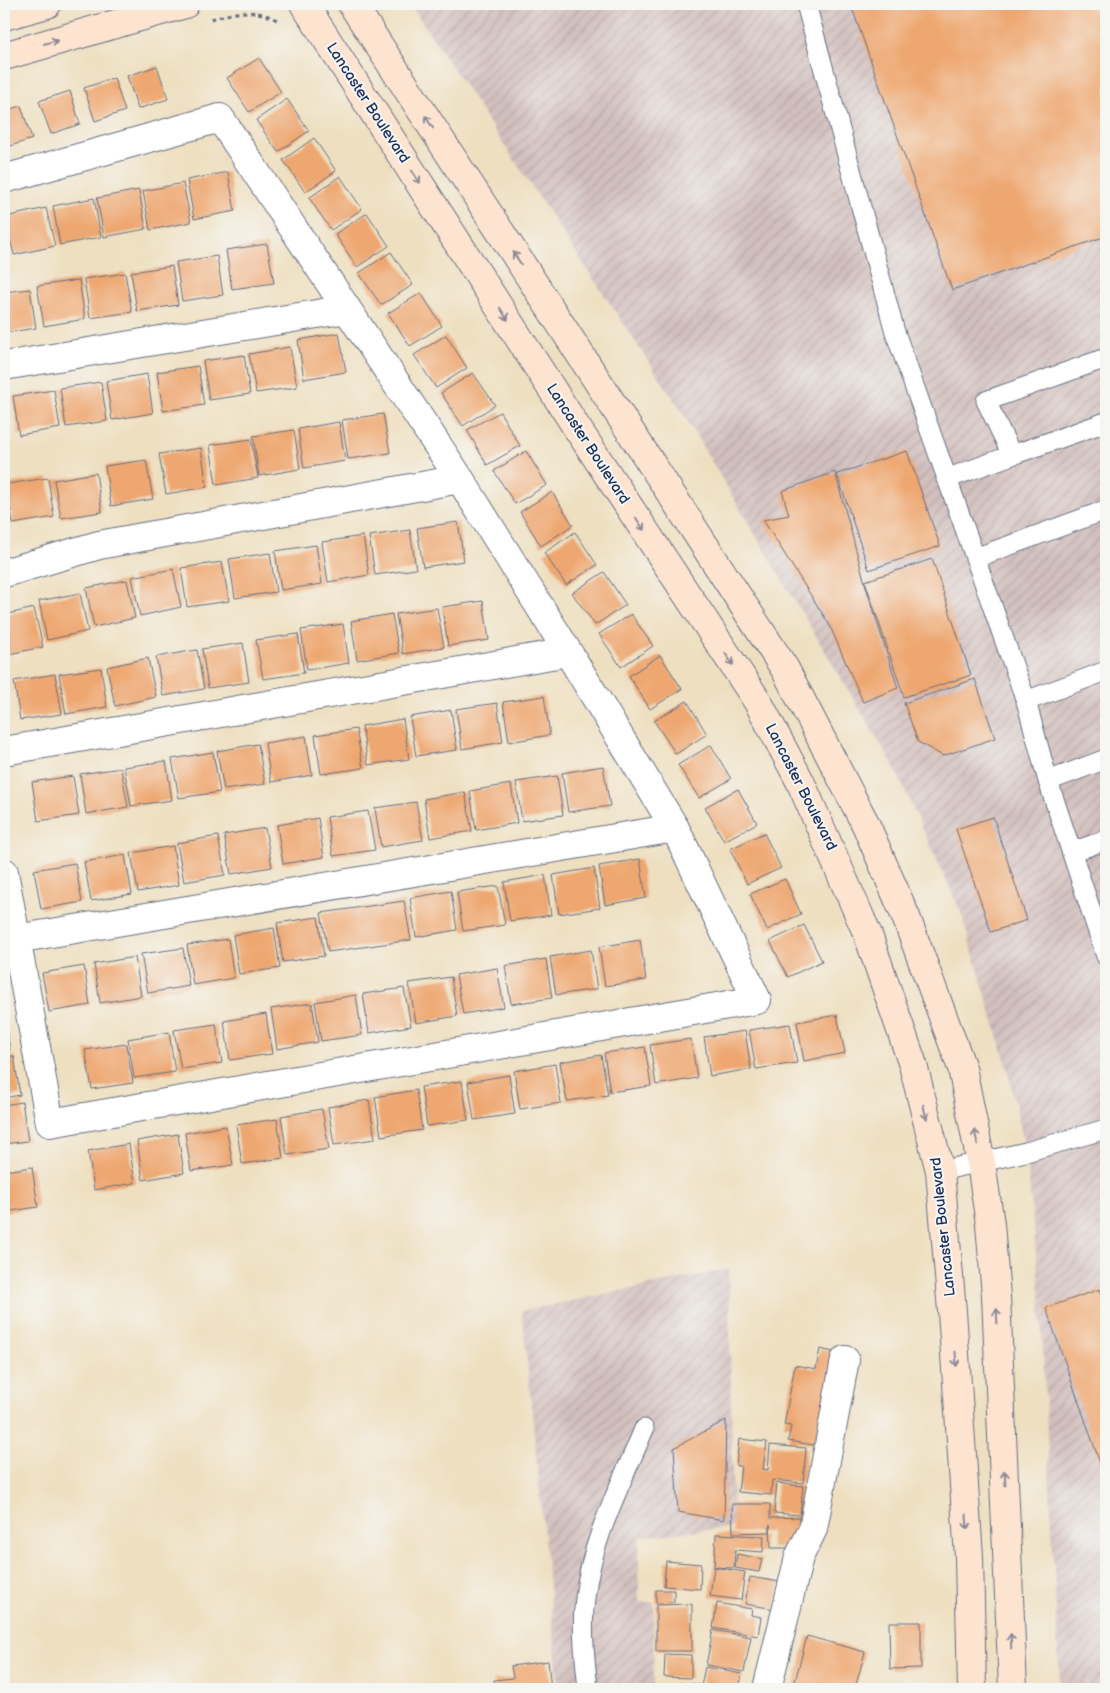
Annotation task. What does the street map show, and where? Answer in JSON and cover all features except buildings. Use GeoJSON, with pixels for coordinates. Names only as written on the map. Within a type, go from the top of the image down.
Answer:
{"type":"FeatureCollection","features":[{"type":"Feature","properties":{"kind":"main road"},"geometry":{"type":"LineString","coordinates":[[4,16],[48,4]]}},
{"type":"Feature","properties":{"kind":"main road"},"geometry":{"type":"LineString","coordinates":[[4,56],[185,4]]}},
{"type":"Feature","properties":{"kind":"main road","name":"Lancaster Boulevard"},"geometry":{"type":"LineString","coordinates":[[304,4],[575,425],[758,702],[800,781],[868,935],[913,1065],[940,1171],[969,1557],[972,1689]]}},
{"type":"Feature","properties":{"kind":"main road"},"geometry":{"type":"LineString","coordinates":[[352,4],[785,669],[866,826],[906,917],[962,1068],[981,1163],[990,1224],[996,1296],[1012,1689]]}},
{"type":"Feature","properties":{"kind":"street"},"geometry":{"type":"LineString","coordinates":[[4,179],[220,118],[460,479],[568,652],[675,828],[757,1000],[50,1123],[4,872]]}},
{"type":"Feature","properties":{"kind":"street"},"geometry":{"type":"LineString","coordinates":[[4,366],[347,309]]}},
{"type":"Feature","properties":{"kind":"street"},"geometry":{"type":"LineString","coordinates":[[4,573],[99,545],[460,479]]}},
{"type":"Feature","properties":{"kind":"street"},"geometry":{"type":"LineString","coordinates":[[4,750],[568,652]]}},
{"type":"Feature","properties":{"kind":"street"},"geometry":{"type":"LineString","coordinates":[[16,939],[675,828]]}},
{"type":"Feature","properties":{"kind":"street"},"geometry":{"type":"LineString","coordinates":[[767,1689],[799,1557],[813,1529],[845,1360]]}},
{"type":"Feature","properties":{"kind":"lane"},"geometry":{"type":"LineString","coordinates":[[806,4],[895,332],[1026,701],[1048,781],[1072,852],[1099,916],[1106,956]]}},
{"type":"Feature","properties":{"kind":"lane"},"geometry":{"type":"LineString","coordinates":[[1012,455],[986,401],[1106,358]]}},
{"type":"Feature","properties":{"kind":"lane"},"geometry":{"type":"LineString","coordinates":[[946,479],[1106,422]]}},
{"type":"Feature","properties":{"kind":"lane"},"geometry":{"type":"LineString","coordinates":[[975,558],[1106,510]]}},
{"type":"Feature","properties":{"kind":"lane"},"geometry":{"type":"LineString","coordinates":[[1026,701],[1106,671]]}},
{"type":"Feature","properties":{"kind":"lane"},"geometry":{"type":"LineString","coordinates":[[1048,781],[1106,759]]}},
{"type":"Feature","properties":{"kind":"lane"},"geometry":{"type":"LineString","coordinates":[[1072,852],[1106,840]]}},
{"type":"Feature","properties":{"kind":"lane"},"geometry":{"type":"LineString","coordinates":[[940,1171],[981,1163],[1106,1130]]}},
{"type":"Feature","properties":{"kind":"lane"},"geometry":{"type":"LineString","coordinates":[[588,1689],[583,1636],[585,1597],[598,1542],[644,1429]]}},
{"type":"Feature","properties":{"kind":"shaded area"},"geometry":{"type":"Polygon","coordinates":[[[410,4],[1106,4],[1106,1689],[1060,1689],[1040,1293],[1026,1152],[1005,1059],[960,910],[893,765],[679,407],[410,4]]]}},
{"type":"Feature","properties":{"kind":"shaded area"},"geometry":{"type":"Polygon","coordinates":[[[729,1269],[733,1527],[639,1537],[639,1602],[654,1602],[653,1689],[559,1689],[522,1311],[729,1269]]]}}]}
